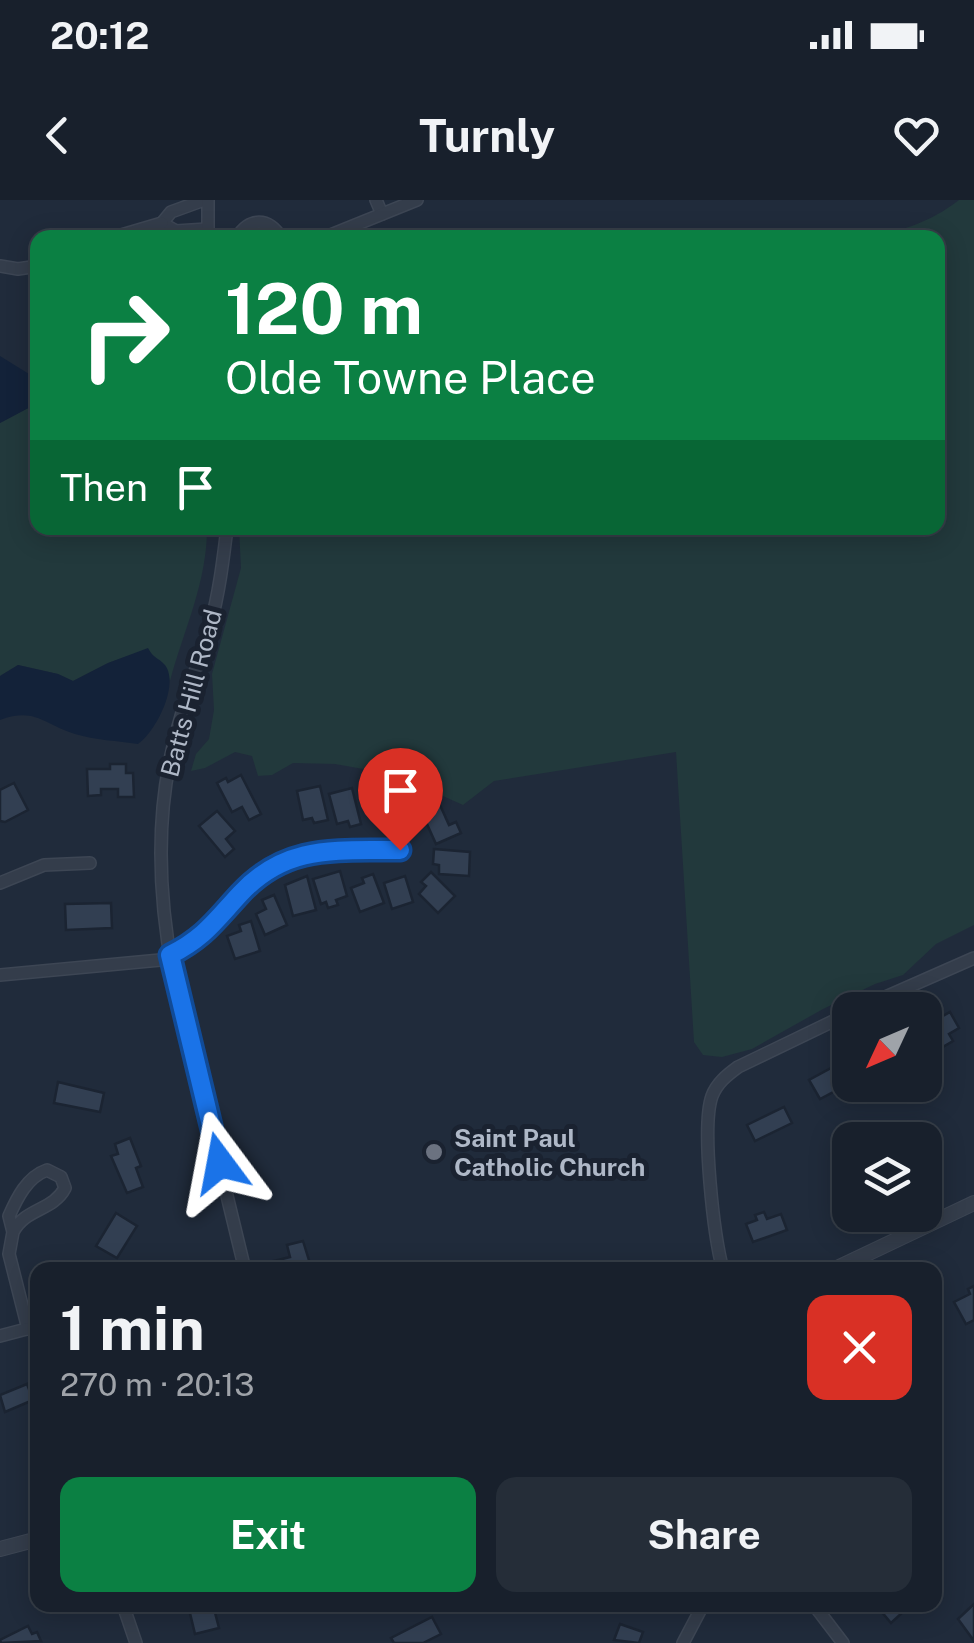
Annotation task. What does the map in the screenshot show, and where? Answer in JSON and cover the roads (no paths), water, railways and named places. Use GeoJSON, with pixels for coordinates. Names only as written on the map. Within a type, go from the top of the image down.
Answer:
{"type":"FeatureCollection","features":[{"type":"Feature","properties":{"kind":"street"},"geometry":{"type":"LineString","coordinates":[[138,230],[162,223],[171,212],[206,200],[207,230]]}},
{"type":"Feature","properties":{"kind":"street"},"geometry":{"type":"LineString","coordinates":[[376,200],[382,214]]}},
{"type":"Feature","properties":{"kind":"street"},"geometry":{"type":"LineString","coordinates":[[342,230],[416,200]]}},
{"type":"Feature","properties":{"kind":"street"},"geometry":{"type":"LineString","coordinates":[[242,230],[258,221],[275,230]]}},
{"type":"Feature","properties":{"kind":"street"},"geometry":{"type":"LineString","coordinates":[[162,223],[174,230]]}},
{"type":"Feature","properties":{"kind":"street"},"geometry":{"type":"LineString","coordinates":[[0,266],[30,267]]}},
{"type":"Feature","properties":{"kind":"street","name":"Batts Hill Road"},"geometry":{"type":"LineString","coordinates":[[226,535],[218,592],[179,722],[164,789],[160,861],[170,957],[243,1262]]}},
{"type":"Feature","properties":{"kind":"street"},"geometry":{"type":"LineString","coordinates":[[0,975],[170,957],[204,936],[240,894],[274,866],[332,849],[400,850]]}},
{"type":"Feature","properties":{"kind":"street"},"geometry":{"type":"LineString","coordinates":[[0,884],[44,866],[90,863]]}},
{"type":"Feature","properties":{"kind":"street"},"geometry":{"type":"LineString","coordinates":[[898,992],[974,958]]}},
{"type":"Feature","properties":{"kind":"street"},"geometry":{"type":"LineString","coordinates":[[723,1262],[712,1200],[708,1110],[712,1095],[724,1077],[738,1067],[832,1022]]}},
{"type":"Feature","properties":{"kind":"street"},"geometry":{"type":"LineString","coordinates":[[12,1232],[28,1214],[59,1198],[64,1188],[61,1177],[47,1170],[31,1178],[9,1216],[10,1254],[30,1318]]}},
{"type":"Feature","properties":{"kind":"street"},"geometry":{"type":"LineString","coordinates":[[850,1262],[974,1203]]}},
{"type":"Feature","properties":{"kind":"street"},"geometry":{"type":"LineString","coordinates":[[0,1336],[30,1329]]}},
{"type":"Feature","properties":{"kind":"street"},"geometry":{"type":"LineString","coordinates":[[0,1548],[30,1541]]}},
{"type":"Feature","properties":{"kind":"street"},"geometry":{"type":"LineString","coordinates":[[125,1612],[136,1643]]}},
{"type":"Feature","properties":{"kind":"street"},"geometry":{"type":"LineString","coordinates":[[683,1643],[698,1612]]}},
{"type":"Feature","properties":{"kind":"street"},"geometry":{"type":"LineString","coordinates":[[819,1612],[843,1643]]}},
{"type":"Feature","properties":{"kind":"water"},"geometry":{"type":"Polygon","coordinates":[[[0,356],[30,374],[30,407],[0,423],[0,356]]]}},
{"type":"Feature","properties":{"kind":"water"},"geometry":{"type":"Polygon","coordinates":[[[148,648],[165,665],[170,684],[164,708],[138,744],[83,736],[31,716],[0,720],[0,676],[18,665],[73,681],[148,648]]]}},
{"type":"Feature","properties":{"kind":"place","name":"Saint Paul Catholic Church"},"geometry":{"type":"Point","coordinates":[434,1152]}}]}
